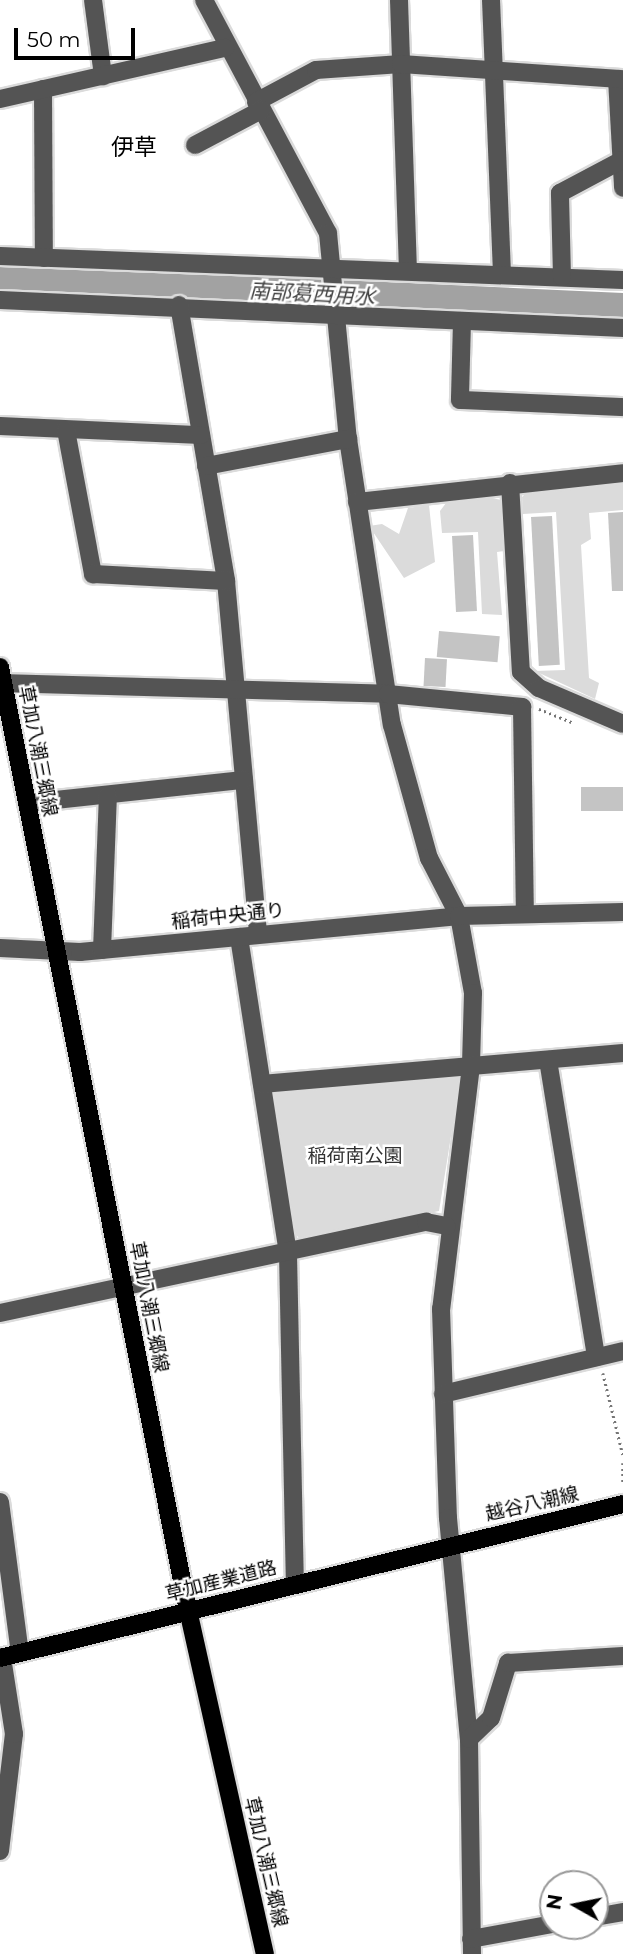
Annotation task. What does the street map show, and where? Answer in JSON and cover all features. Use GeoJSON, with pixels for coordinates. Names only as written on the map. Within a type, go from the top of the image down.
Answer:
{"type":"FeatureCollection","features":[{"type":"Feature","properties":{"kind":"main road","name":"草加八潮三郷線"},"geometry":{"type":"LineString","coordinates":[[1,678],[188,1610],[265,1954]]}},
{"type":"Feature","properties":{"kind":"main road","name":"越谷八潮線"},"geometry":{"type":"LineString","coordinates":[[451,1545],[623,1504]]}},
{"type":"Feature","properties":{"kind":"main road","name":"草加産業道路"},"geometry":{"type":"LineString","coordinates":[[7,1656],[451,1545]]}},
{"type":"Feature","properties":{"kind":"street"},"geometry":{"type":"LineString","coordinates":[[93,0],[103,76]]}},
{"type":"Feature","properties":{"kind":"street"},"geometry":{"type":"LineString","coordinates":[[204,0],[225,48],[319,206],[334,271],[348,439],[388,694],[429,858],[459,916],[473,993],[471,1066],[447,1226],[443,1394],[451,1545],[469,1739],[471,1946],[539,1928]]}},
{"type":"Feature","properties":{"kind":"street"},"geometry":{"type":"LineString","coordinates":[[399,0],[408,271]]}},
{"type":"Feature","properties":{"kind":"street"},"geometry":{"type":"LineString","coordinates":[[491,0],[502,274]]}},
{"type":"Feature","properties":{"kind":"street"},"geometry":{"type":"LineString","coordinates":[[0,99],[225,48]]}},
{"type":"Feature","properties":{"kind":"street"},"geometry":{"type":"LineString","coordinates":[[195,145],[316,70],[401,64],[494,73],[620,79],[623,188]]}},
{"type":"Feature","properties":{"kind":"street"},"geometry":{"type":"LineString","coordinates":[[43,89],[44,258]]}},
{"type":"Feature","properties":{"kind":"street"},"geometry":{"type":"LineString","coordinates":[[562,277],[560,192],[621,160]]}},
{"type":"Feature","properties":{"kind":"street"},"geometry":{"type":"LineString","coordinates":[[0,256],[334,271],[408,271],[623,280]]}},
{"type":"Feature","properties":{"kind":"street"},"geometry":{"type":"LineString","coordinates":[[0,300],[336,309],[462,321],[623,328]]}},
{"type":"Feature","properties":{"kind":"street"},"geometry":{"type":"LineString","coordinates":[[179,306],[226,581],[258,934]]}},
{"type":"Feature","properties":{"kind":"street"},"geometry":{"type":"LineString","coordinates":[[462,321],[460,400],[623,407]]}},
{"type":"Feature","properties":{"kind":"street"},"geometry":{"type":"LineString","coordinates":[[0,426],[201,435]]}},
{"type":"Feature","properties":{"kind":"street"},"geometry":{"type":"LineString","coordinates":[[66,429],[93,574],[226,581]]}},
{"type":"Feature","properties":{"kind":"street"},"geometry":{"type":"LineString","coordinates":[[206,466],[348,439]]}},
{"type":"Feature","properties":{"kind":"street"},"geometry":{"type":"LineString","coordinates":[[357,502],[510,483],[623,473]]}},
{"type":"Feature","properties":{"kind":"street"},"geometry":{"type":"LineString","coordinates":[[510,483],[521,672],[539,688],[623,724]]}},
{"type":"Feature","properties":{"kind":"street"},"geometry":{"type":"LineString","coordinates":[[1,678],[388,694],[522,707],[525,914]]}},
{"type":"Feature","properties":{"kind":"street"},"geometry":{"type":"LineString","coordinates":[[27,803],[244,780]]}},
{"type":"Feature","properties":{"kind":"street"},"geometry":{"type":"LineString","coordinates":[[102,950],[108,795]]}},
{"type":"Feature","properties":{"kind":"street","name":"稲荷中央通り"},"geometry":{"type":"LineString","coordinates":[[0,948],[57,952],[102,950],[459,916],[623,912]]}},
{"type":"Feature","properties":{"kind":"street"},"geometry":{"type":"LineString","coordinates":[[239,937],[288,1254],[295,1585]]}},
{"type":"Feature","properties":{"kind":"street"},"geometry":{"type":"LineString","coordinates":[[262,1084],[623,1053]]}},
{"type":"Feature","properties":{"kind":"street"},"geometry":{"type":"LineString","coordinates":[[548,1060],[598,1357]]}},
{"type":"Feature","properties":{"kind":"street"},"geometry":{"type":"LineString","coordinates":[[0,1313],[288,1254],[426,1222],[447,1226]]}},
{"type":"Feature","properties":{"kind":"street"},"geometry":{"type":"LineString","coordinates":[[443,1394],[623,1351]]}},
{"type":"Feature","properties":{"kind":"street"},"geometry":{"type":"LineString","coordinates":[[0,1502],[7,1656],[14,1734],[0,1851]]}},
{"type":"Feature","properties":{"kind":"street"},"geometry":{"type":"LineString","coordinates":[[469,1739],[491,1718],[508,1663],[623,1656]]}},
{"type":"Feature","properties":{"kind":"path"},"geometry":{"type":"LineString","coordinates":[[598,1357],[623,1455]]}},
{"type":"Feature","properties":{"kind":"path"},"geometry":{"type":"LineString","coordinates":[[623,1463],[623,1482]]}},
{"type":"Feature","properties":{"kind":"green space"},"geometry":{"type":"Polygon","coordinates":[[[623,484],[623,510],[589,513],[591,539],[581,545],[589,678],[599,683],[595,699],[535,671],[565,670],[556,512],[523,514],[522,497],[528,491],[623,484]]]}},
{"type":"Feature","properties":{"kind":"green space"},"geometry":{"type":"Polygon","coordinates":[[[491,498],[502,500],[504,551],[497,552],[502,615],[482,614],[478,532],[442,533],[440,511],[446,503],[491,498]]]}},
{"type":"Feature","properties":{"kind":"green space"},"geometry":{"type":"Polygon","coordinates":[[[429,505],[435,562],[404,578],[369,526],[382,524],[399,534],[408,508],[429,505]]]}},
{"type":"Feature","properties":{"kind":"green space","name":"稲荷南公園"},"geometry":{"type":"Polygon","coordinates":[[[455,1075],[460,1080],[439,1211],[302,1240],[293,1233],[271,1099],[277,1091],[455,1075]]]}},
{"type":"Feature","properties":{"kind":"building"},"geometry":{"type":"Polygon","coordinates":[[[623,512],[623,591],[612,591],[608,513],[623,512]]]}},
{"type":"Feature","properties":{"kind":"building"},"geometry":{"type":"Polygon","coordinates":[[[552,516],[560,665],[539,666],[531,517],[552,516]]]}},
{"type":"Feature","properties":{"kind":"building"},"geometry":{"type":"Polygon","coordinates":[[[473,535],[477,611],[456,612],[452,536],[473,535]]]}},
{"type":"Feature","properties":{"kind":"building"},"geometry":{"type":"Polygon","coordinates":[[[439,631],[500,636],[498,662],[437,657],[439,631]]]}},
{"type":"Feature","properties":{"kind":"building"},"geometry":{"type":"Polygon","coordinates":[[[425,658],[447,659],[446,687],[424,686],[425,658]]]}},
{"type":"Feature","properties":{"kind":"building"},"geometry":{"type":"Polygon","coordinates":[[[581,787],[623,787],[623,811],[581,811],[581,787]]]}},
{"type":"Feature","properties":{"kind":"waterway","name":"南部葛西用水"},"geometry":{"type":"LineString","coordinates":[[0,279],[623,308]]}},
{"type":"Feature","properties":{"kind":"district","name":"伊草"},"geometry":{"type":"Point","coordinates":[134,147]}}]}
